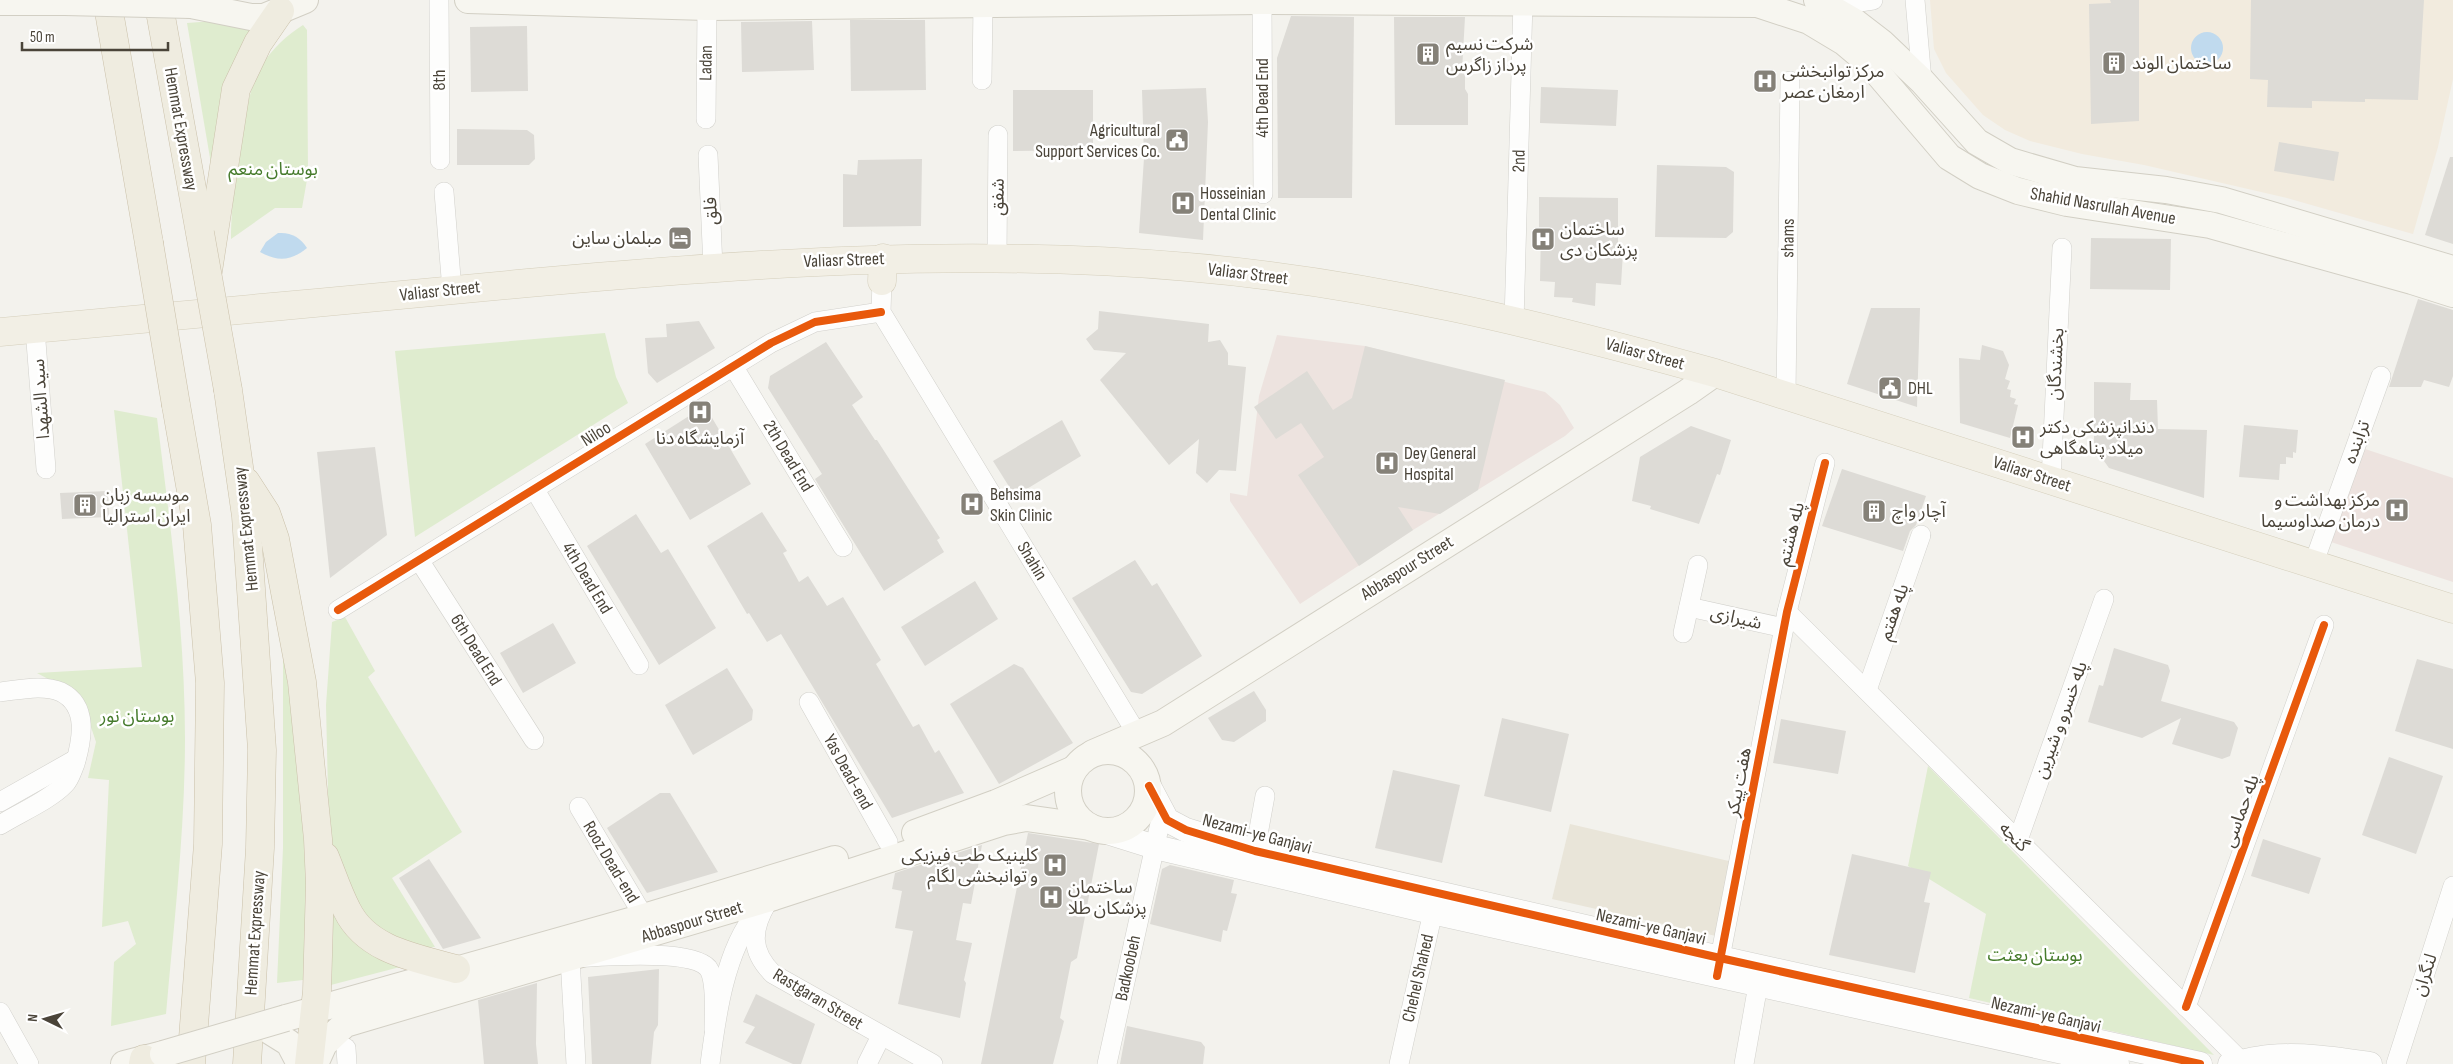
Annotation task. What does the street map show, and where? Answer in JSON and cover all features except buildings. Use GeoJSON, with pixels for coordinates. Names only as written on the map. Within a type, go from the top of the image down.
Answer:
{"type":"FeatureCollection","features":[{"type":"Feature","properties":{"kind":"highway"},"geometry":{"type":"LineString","coordinates":[[106,0],[197,526],[210,683],[208,844],[191,1064]]}},
{"type":"Feature","properties":{"kind":"highway","name":"Hemmat Expressway"},"geometry":{"type":"LineString","coordinates":[[158,0],[208,275],[241,474],[257,648],[262,750],[260,848],[247,1064]]}},
{"type":"Feature","properties":{"kind":"highway"},"geometry":{"type":"LineString","coordinates":[[208,275],[236,90],[258,43],[283,5]]}},
{"type":"Feature","properties":{"kind":"highway"},"geometry":{"type":"LineString","coordinates":[[241,474],[266,513],[275,539],[291,614],[302,682],[318,839],[320,884],[316,1009],[309,1064]]}},
{"type":"Feature","properties":{"kind":"highway"},"geometry":{"type":"LineString","coordinates":[[318,839],[347,911],[356,925],[378,943],[396,952],[456,969]]}},
{"type":"Feature","properties":{"kind":"main road"},"geometry":{"type":"LineString","coordinates":[[0,2],[191,5],[251,17],[264,17],[283,5],[305,0]]}},
{"type":"Feature","properties":{"kind":"main road","name":"Shahid Nasrullah Avenue"},"geometry":{"type":"LineString","coordinates":[[468,0],[708,7],[983,1],[1262,0],[1523,0],[1782,5],[1844,42],[1868,63],[1949,157],[1980,176],[2018,191],[2068,203],[2210,225],[2453,294]]}},
{"type":"Feature","properties":{"kind":"main road","name":"Shahid Nasrullah Avenue"},"geometry":{"type":"LineString","coordinates":[[1817,0],[1855,22],[1882,42],[1922,81],[1977,142],[2010,161],[2075,180],[2166,190],[2221,200],[2453,269]]}},
{"type":"Feature","properties":{"kind":"main road","name":"Valiasr Street"},"geometry":{"type":"LineString","coordinates":[[0,332],[713,266],[882,269],[997,258],[1126,263],[1258,275],[1340,285],[1585,337],[1715,373],[2453,609]]}},
{"type":"Feature","properties":{"kind":"main road","name":"Abbaspour Street"},"geometry":{"type":"LineString","coordinates":[[314,1064],[324,1044],[345,1024],[568,949],[644,917],[888,842],[996,804],[1163,723],[1688,392],[1715,373]]}},
{"type":"Feature","properties":{"kind":"main road"},"geometry":{"type":"LineString","coordinates":[[1148,782],[1141,767],[1132,757],[1120,752],[1106,750],[1084,761],[1068,785],[1069,802],[1080,821],[1098,829],[1119,830],[1138,818],[1148,798],[1152,749],[1163,723]]}},
{"type":"Feature","properties":{"kind":"main road","name":"Abbaspour Street"},"geometry":{"type":"LineString","coordinates":[[143,1060],[456,969],[568,949],[770,900],[1004,822],[1026,818],[1098,829]]}},
{"type":"Feature","properties":{"kind":"main road"},"geometry":{"type":"LineString","coordinates":[[260,1025],[289,1043],[300,1064]]}},
{"type":"Feature","properties":{"kind":"street","name":"8th"},"geometry":{"type":"LineString","coordinates":[[439,0],[440,160]]}},
{"type":"Feature","properties":{"kind":"street","name":"4th Dead End"},"geometry":{"type":"LineString","coordinates":[[1262,0],[1262,194]]}},
{"type":"Feature","properties":{"kind":"street","name":"2nd"},"geometry":{"type":"LineString","coordinates":[[1514,322],[1523,0]]}},
{"type":"Feature","properties":{"kind":"street"},"geometry":{"type":"LineString","coordinates":[[1839,0],[1853,3],[1873,0]]}},
{"type":"Feature","properties":{"kind":"street"},"geometry":{"type":"LineString","coordinates":[[1915,0],[1922,81]]}},
{"type":"Feature","properties":{"kind":"street"},"geometry":{"type":"LineString","coordinates":[[982,80],[983,1]]}},
{"type":"Feature","properties":{"kind":"street","name":"Ladan"},"geometry":{"type":"LineString","coordinates":[[706,119],[708,7]]}},
{"type":"Feature","properties":{"kind":"street","name":"shams"},"geometry":{"type":"LineString","coordinates":[[1786,395],[1790,80]]}},
{"type":"Feature","properties":{"kind":"street","name":"شفق"},"geometry":{"type":"LineString","coordinates":[[997,258],[998,135]]}},
{"type":"Feature","properties":{"kind":"street","name":"فلق"},"geometry":{"type":"LineString","coordinates":[[708,155],[713,266]]}},
{"type":"Feature","properties":{"kind":"street"},"geometry":{"type":"LineString","coordinates":[[444,192],[452,290]]}},
{"type":"Feature","properties":{"kind":"street","name":"بخشندگان"},"geometry":{"type":"LineString","coordinates":[[2051,480],[2062,248]]}},
{"type":"Feature","properties":{"kind":"street"},"geometry":{"type":"LineString","coordinates":[[881,312],[882,269]]}},
{"type":"Feature","properties":{"kind":"street","name":"Niloo"},"geometry":{"type":"LineString","coordinates":[[338,610],[778,339],[815,322],[881,312]]}},
{"type":"Feature","properties":{"kind":"street","name":"Shahin"},"geometry":{"type":"LineString","coordinates":[[881,312],[1137,734]]}},
{"type":"Feature","properties":{"kind":"street","name":"سید الشهدا"},"geometry":{"type":"LineString","coordinates":[[35,329],[46,469]]}},
{"type":"Feature","properties":{"kind":"street","name":"2th Dead End"},"geometry":{"type":"LineString","coordinates":[[733,366],[843,547]]}},
{"type":"Feature","properties":{"kind":"street","name":"ترابنده"},"geometry":{"type":"LineString","coordinates":[[2313,565],[2381,376]]}},
{"type":"Feature","properties":{"kind":"street","name":"پله هشتم"},"geometry":{"type":"LineString","coordinates":[[1785,620],[1825,463]]}},
{"type":"Feature","properties":{"kind":"street","name":"4th Dead End"},"geometry":{"type":"LineString","coordinates":[[535,490],[639,665]]}},
{"type":"Feature","properties":{"kind":"street","name":"پله هفتم"},"geometry":{"type":"LineString","coordinates":[[1867,690],[1920,534]]}},
{"type":"Feature","properties":{"kind":"street","name":"6th Dead End"},"geometry":{"type":"LineString","coordinates":[[419,560],[534,740]]}},
{"type":"Feature","properties":{"kind":"street"},"geometry":{"type":"LineString","coordinates":[[1683,633],[1698,565]]}},
{"type":"Feature","properties":{"kind":"street","name":"پله خسرو و شیرین"},"geometry":{"type":"LineString","coordinates":[[2018,840],[2104,599]]}},
{"type":"Feature","properties":{"kind":"street","name":"شیرازی"},"geometry":{"type":"LineString","coordinates":[[1689,607],[1785,620]]}},
{"type":"Feature","properties":{"kind":"street","name":"گنجه"},"geometry":{"type":"LineString","coordinates":[[1785,620],[1867,690],[2186,1007],[2238,1063]]}},
{"type":"Feature","properties":{"kind":"street","name":"هفت پیکر"},"geometry":{"type":"LineString","coordinates":[[1718,967],[1785,620]]}},
{"type":"Feature","properties":{"kind":"street","name":"پله حماسی"},"geometry":{"type":"LineString","coordinates":[[2186,1007],[2324,625]]}},
{"type":"Feature","properties":{"kind":"street"},"geometry":{"type":"LineString","coordinates":[[0,692],[48,688],[69,698],[79,714],[82,738],[70,777],[61,788],[0,825]]}},
{"type":"Feature","properties":{"kind":"street","name":"Yas Dead-end"},"geometry":{"type":"LineString","coordinates":[[809,702],[888,842]]}},
{"type":"Feature","properties":{"kind":"street"},"geometry":{"type":"LineString","coordinates":[[0,802],[76,759]]}},
{"type":"Feature","properties":{"kind":"street"},"geometry":{"type":"LineString","coordinates":[[1148,782],[1162,814]]}},
{"type":"Feature","properties":{"kind":"street"},"geometry":{"type":"LineString","coordinates":[[1256,850],[1265,796]]}},
{"type":"Feature","properties":{"kind":"street","name":"Rooz Dead-end"},"geometry":{"type":"LineString","coordinates":[[579,807],[644,917]]}},
{"type":"Feature","properties":{"kind":"street","name":"Nezami-ye Ganjavi"},"geometry":{"type":"LineString","coordinates":[[1162,814],[1166,820],[1186,830],[1435,902]]}},
{"type":"Feature","properties":{"kind":"street","name":"Badkoobeh"},"geometry":{"type":"LineString","coordinates":[[1107,1064],[1162,814]]}},
{"type":"Feature","properties":{"kind":"street","name":"Nezami-ye Ganjavi"},"geometry":{"type":"LineString","coordinates":[[1098,829],[1156,847],[1435,902],[1718,967],[2164,1061],[2200,1064]]}},
{"type":"Feature","properties":{"kind":"street","name":"لنگران"},"geometry":{"type":"LineString","coordinates":[[2396,1064],[2453,886]]}},
{"type":"Feature","properties":{"kind":"street"},"geometry":{"type":"LineString","coordinates":[[710,1064],[714,1030],[735,951],[748,924],[770,900]]}},
{"type":"Feature","properties":{"kind":"street","name":"Rastgaran Street"},"geometry":{"type":"LineString","coordinates":[[770,900],[759,918],[756,933],[756,946],[762,964],[788,985],[932,1064]]}},
{"type":"Feature","properties":{"kind":"street","name":"Chehel Shahed"},"geometry":{"type":"LineString","coordinates":[[1398,1064],[1435,902]]}},
{"type":"Feature","properties":{"kind":"street"},"geometry":{"type":"LineString","coordinates":[[576,1064],[568,949],[677,956],[701,964],[708,969],[712,978],[714,1030]]}},
{"type":"Feature","properties":{"kind":"street"},"geometry":{"type":"LineString","coordinates":[[1744,1064],[1760,975]]}},
{"type":"Feature","properties":{"kind":"street","name":"Nezami-ye Ganjavi"},"geometry":{"type":"LineString","coordinates":[[1760,975],[2117,1064]]}},
{"type":"Feature","properties":{"kind":"street"},"geometry":{"type":"LineString","coordinates":[[0,1012],[29,1064]]}},
{"type":"Feature","properties":{"kind":"street"},"geometry":{"type":"LineString","coordinates":[[867,1064],[881,1036]]}},
{"type":"Feature","properties":{"kind":"street"},"geometry":{"type":"LineString","coordinates":[[2238,1063],[2267,1057],[2315,1056],[2370,1064]]}},
{"type":"Feature","properties":{"kind":"shaded area"},"geometry":{"type":"Polygon","coordinates":[[[1930,0],[2453,0],[2453,79],[2438,147],[2413,234],[2287,198],[2030,141],[2005,130],[1983,115],[1946,73],[1934,49],[1930,0]]]}},
{"type":"Feature","properties":{"kind":"shaded area","name":"Dey General Hospital"},"geometry":{"type":"Polygon","coordinates":[[[1277,335],[1365,346],[1545,392],[1560,405],[1574,428],[1565,436],[1413,530],[1300,604],[1230,501],[1230,493],[1247,496],[1259,396],[1277,335]]]}},
{"type":"Feature","properties":{"kind":"shaded area","name":"مرکز بهداشت و درمان صداوسیما"},"geometry":{"type":"Polygon","coordinates":[[[2362,448],[2453,478],[2453,582],[2331,542],[2362,448]]]}},
{"type":"Feature","properties":{"kind":"shaded area"},"geometry":{"type":"Polygon","coordinates":[[[1570,824],[1733,862],[1716,936],[1552,899],[1570,824]]]}},
{"type":"Feature","properties":{"kind":"green space"},"geometry":{"type":"Polygon","coordinates":[[[227,20],[258,29],[216,193],[187,23],[227,20]]]}},
{"type":"Feature","properties":{"kind":"green space","name":"بوستان منعم"},"geometry":{"type":"Polygon","coordinates":[[[303,25],[307,30],[308,174],[302,208],[275,208],[231,239],[239,149],[243,124],[255,80],[262,65],[275,48],[303,25]]]}},
{"type":"Feature","properties":{"kind":"green space"},"geometry":{"type":"Polygon","coordinates":[[[605,333],[616,377],[628,403],[415,537],[395,351],[605,333]]]}},
{"type":"Feature","properties":{"kind":"green space","name":"بوستان نور"},"geometry":{"type":"Polygon","coordinates":[[[114,410],[157,418],[180,618],[185,773],[176,911],[166,1014],[111,1026],[114,962],[136,944],[128,921],[102,927],[109,780],[88,778],[96,742],[87,715],[76,694],[37,673],[142,667],[114,410]]]}},
{"type":"Feature","properties":{"kind":"green space"},"geometry":{"type":"Polygon","coordinates":[[[345,617],[375,671],[368,677],[462,832],[392,878],[435,947],[412,948],[387,942],[351,903],[329,837],[326,705],[332,622],[345,617]]]}},
{"type":"Feature","properties":{"kind":"green space"},"geometry":{"type":"Polygon","coordinates":[[[283,657],[298,744],[303,787],[307,831],[308,886],[303,980],[277,983],[283,848],[283,657]]]}},
{"type":"Feature","properties":{"kind":"green space","name":"بوستان بعثت"},"geometry":{"type":"Polygon","coordinates":[[[1928,766],[2214,1055],[1969,998],[1986,914],[1908,866],[1928,766]]]}},
{"type":"Feature","properties":{"kind":"green space"},"geometry":{"type":"Polygon","coordinates":[[[328,894],[400,967],[327,986],[328,894]]]}},
{"type":"Feature","properties":{"kind":"water"},"geometry":{"type":"Polygon","coordinates":[[[2207,32],[2219,36],[2223,48],[2219,60],[2207,64],[2195,60],[2191,48],[2195,36],[2207,32]]]}},
{"type":"Feature","properties":{"kind":"water"},"geometry":{"type":"Polygon","coordinates":[[[278,233],[287,233],[295,236],[307,248],[295,256],[284,259],[260,252],[266,242],[278,233]]]}},
{"type":"Feature","properties":{"kind":"cycle path"},"geometry":{"type":"LineString","coordinates":[[338,610],[771,343],[815,322],[881,312]]}},
{"type":"Feature","properties":{"kind":"cycle path"},"geometry":{"type":"LineString","coordinates":[[1717,976],[1787,612],[1825,463]]}},
{"type":"Feature","properties":{"kind":"cycle path"},"geometry":{"type":"LineString","coordinates":[[2186,1007],[2324,625]]}},
{"type":"Feature","properties":{"kind":"cycle path"},"geometry":{"type":"LineString","coordinates":[[1149,786],[1167,820],[1186,830],[1255,851],[1720,958],[2200,1064]]}},
{"type":"Feature","properties":{"kind":"place","name":"شرکت نسیم پرداز زاگرس"},"geometry":{"type":"Point","coordinates":[1428,54]}},
{"type":"Feature","properties":{"kind":"place","name":"ساختمان الوند"},"geometry":{"type":"Point","coordinates":[2114,63]}},
{"type":"Feature","properties":{"kind":"place","name":"مرکز توانبخشی ارمغان عصر"},"geometry":{"type":"Point","coordinates":[1765,81]}},
{"type":"Feature","properties":{"kind":"place","name":"Agricultural Support Services Co."},"geometry":{"type":"Point","coordinates":[1177,140]}},
{"type":"Feature","properties":{"kind":"place","name":"Hosseinian Dental Clinic"},"geometry":{"type":"Point","coordinates":[1183,203]}},
{"type":"Feature","properties":{"kind":"place","name":"مبلمان ساین"},"geometry":{"type":"Point","coordinates":[680,238]}},
{"type":"Feature","properties":{"kind":"place","name":"ساختمان پزشکان دی"},"geometry":{"type":"Point","coordinates":[1543,239]}},
{"type":"Feature","properties":{"kind":"place","name":"DHL"},"geometry":{"type":"Point","coordinates":[1890,388]}},
{"type":"Feature","properties":{"kind":"place","name":"آزمایشگاه دنا"},"geometry":{"type":"Point","coordinates":[700,412]}},
{"type":"Feature","properties":{"kind":"place","name":"دندانپزشکی دکتر میلاد پناهگاهی"},"geometry":{"type":"Point","coordinates":[2023,437]}},
{"type":"Feature","properties":{"kind":"place","name":"Dey General Hospital"},"geometry":{"type":"Point","coordinates":[1387,463]}},
{"type":"Feature","properties":{"kind":"place","name":"Behsima Skin Clinic"},"geometry":{"type":"Point","coordinates":[972,504]}},
{"type":"Feature","properties":{"kind":"place","name":"موسسه زبان ایران استرالیا"},"geometry":{"type":"Point","coordinates":[85,505]}},
{"type":"Feature","properties":{"kind":"place","name":"مرکز بهداشت و درمان صداوسیما"},"geometry":{"type":"Point","coordinates":[2397,510]}},
{"type":"Feature","properties":{"kind":"place","name":"آچار واچ"},"geometry":{"type":"Point","coordinates":[1874,511]}},
{"type":"Feature","properties":{"kind":"place","name":"کلینیک طب فیزیکی و توانبخشی لگام"},"geometry":{"type":"Point","coordinates":[1055,865]}},
{"type":"Feature","properties":{"kind":"place","name":"ساختمان پزشکان طلا"},"geometry":{"type":"Point","coordinates":[1051,897]}}]}
